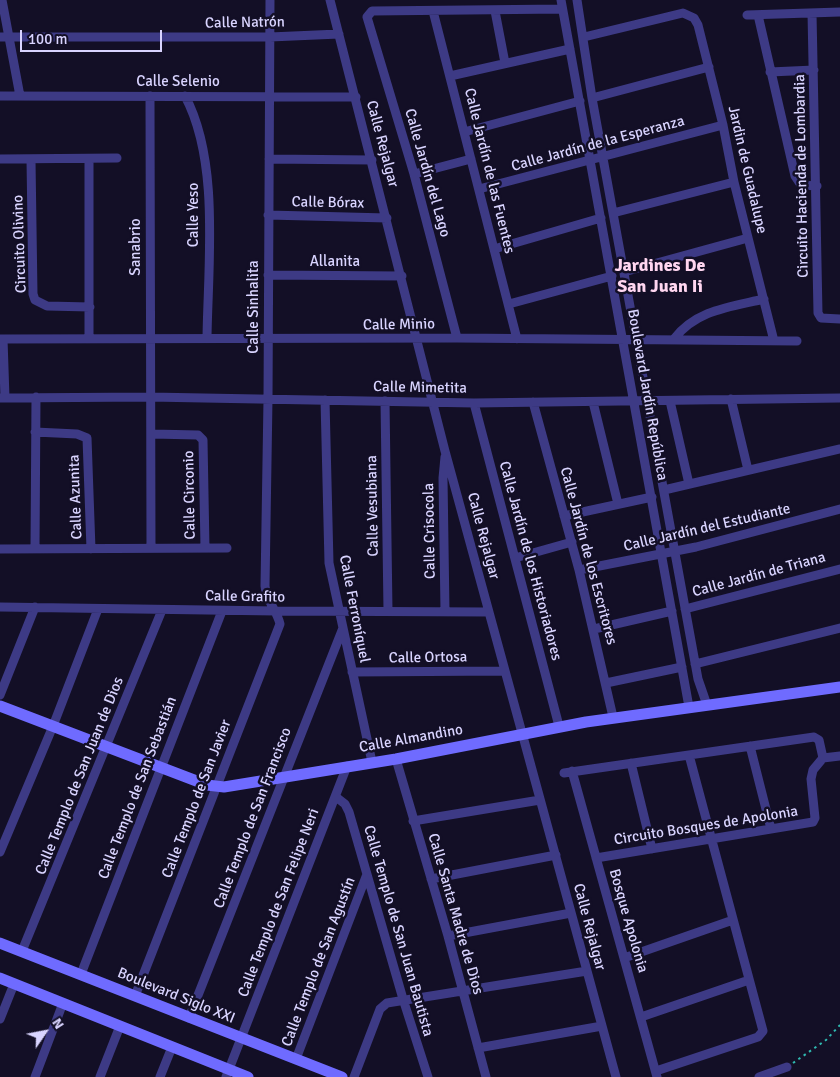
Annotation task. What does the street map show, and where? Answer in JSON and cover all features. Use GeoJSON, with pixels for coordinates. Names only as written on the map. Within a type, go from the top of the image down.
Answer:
{"type":"FeatureCollection","features":[{"type":"Feature","properties":{"kind":"street"},"geometry":{"type":"LineString","coordinates":[[2,0],[5,37],[20,96]]}},
{"type":"Feature","properties":{"kind":"street","name":"Calle Sinhalita"},"geometry":{"type":"LineString","coordinates":[[270,0],[265,586],[267,600],[276,612]]}},
{"type":"Feature","properties":{"kind":"street","name":"Calle Rejalgar"},"geometry":{"type":"LineString","coordinates":[[330,0],[402,276],[445,451],[616,1077]]}},
{"type":"Feature","properties":{"kind":"street","name":"Boulevard Jardín República"},"geometry":{"type":"LineString","coordinates":[[577,0],[592,98],[695,664],[700,688],[707,704]]}},
{"type":"Feature","properties":{"kind":"street"},"geometry":{"type":"LineString","coordinates":[[433,10],[495,11],[562,5]]}},
{"type":"Feature","properties":{"kind":"street","name":"Boulevard Jardín República"},"geometry":{"type":"LineString","coordinates":[[562,5],[663,554],[689,707]]}},
{"type":"Feature","properties":{"kind":"street","name":"Calle Jardín del Lago"},"geometry":{"type":"LineString","coordinates":[[433,10],[372,11],[367,16],[414,174],[457,338]]}},
{"type":"Feature","properties":{"kind":"street","name":"Calle Jardín de las Fuentes"},"geometry":{"type":"LineString","coordinates":[[433,10],[517,338]]}},
{"type":"Feature","properties":{"kind":"street"},"geometry":{"type":"LineString","coordinates":[[495,11],[505,63]]}},
{"type":"Feature","properties":{"kind":"street"},"geometry":{"type":"LineString","coordinates":[[747,15],[840,12]]}},
{"type":"Feature","properties":{"kind":"street","name":"Jardin de Guadalupe"},"geometry":{"type":"LineString","coordinates":[[584,37],[683,13],[694,18],[698,25],[709,67],[734,182],[774,341]]}},
{"type":"Feature","properties":{"kind":"street","name":"Circuito Hacienda de Lombardia"},"geometry":{"type":"LineString","coordinates":[[812,13],[817,186],[818,316],[840,319]]}},
{"type":"Feature","properties":{"kind":"street"},"geometry":{"type":"LineString","coordinates":[[758,15],[795,176],[801,185],[817,186]]}},
{"type":"Feature","properties":{"kind":"street","name":"Calle Natrón"},"geometry":{"type":"LineString","coordinates":[[5,37],[270,37],[339,34]]}},
{"type":"Feature","properties":{"kind":"street"},"geometry":{"type":"LineString","coordinates":[[450,76],[570,49]]}},
{"type":"Feature","properties":{"kind":"street"},"geometry":{"type":"LineString","coordinates":[[592,98],[709,67]]}},
{"type":"Feature","properties":{"kind":"street"},"geometry":{"type":"LineString","coordinates":[[770,72],[814,70]]}},
{"type":"Feature","properties":{"kind":"street","name":"Calle Selenio"},"geometry":{"type":"LineString","coordinates":[[0,96],[356,97]]}},
{"type":"Feature","properties":{"kind":"street","name":"Sanabrio"},"geometry":{"type":"LineString","coordinates":[[150,96],[150,397]]}},
{"type":"Feature","properties":{"kind":"street","name":"Calle Yeso"},"geometry":{"type":"LineString","coordinates":[[185,96],[196,121],[207,168],[207,338]]}},
{"type":"Feature","properties":{"kind":"street"},"geometry":{"type":"LineString","coordinates":[[464,132],[580,101]]}},
{"type":"Feature","properties":{"kind":"street","name":"Calle Jardín de la Esperanza"},"geometry":{"type":"LineString","coordinates":[[479,189],[723,125]]}},
{"type":"Feature","properties":{"kind":"street"},"geometry":{"type":"LineString","coordinates":[[3,159],[117,158]]}},
{"type":"Feature","properties":{"kind":"street"},"geometry":{"type":"LineString","coordinates":[[89,159],[89,339]]}},
{"type":"Feature","properties":{"kind":"street"},"geometry":{"type":"LineString","coordinates":[[269,159],[372,160]]}},
{"type":"Feature","properties":{"kind":"street"},"geometry":{"type":"LineString","coordinates":[[414,174],[471,159]]}},
{"type":"Feature","properties":{"kind":"street","name":"Circuito Olivino"},"geometry":{"type":"LineString","coordinates":[[31,160],[33,294],[35,300],[47,306],[90,307]]}},
{"type":"Feature","properties":{"kind":"street"},"geometry":{"type":"LineString","coordinates":[[613,214],[734,182]]}},
{"type":"Feature","properties":{"kind":"street","name":"Calle Bórax"},"geometry":{"type":"LineString","coordinates":[[268,215],[387,218]]}},
{"type":"Feature","properties":{"kind":"street"},"geometry":{"type":"LineString","coordinates":[[494,249],[601,218]]}},
{"type":"Feature","properties":{"kind":"street"},"geometry":{"type":"LineString","coordinates":[[624,272],[748,238]]}},
{"type":"Feature","properties":{"kind":"street","name":"Allanita"},"geometry":{"type":"LineString","coordinates":[[268,275],[402,276]]}},
{"type":"Feature","properties":{"kind":"street"},"geometry":{"type":"LineString","coordinates":[[509,304],[612,276]]}},
{"type":"Feature","properties":{"kind":"street"},"geometry":{"type":"LineString","coordinates":[[674,339],[685,325],[701,315],[764,299]]}},
{"type":"Feature","properties":{"kind":"street","name":"Calle Minio"},"geometry":{"type":"LineString","coordinates":[[2,339],[636,338],[798,341]]}},
{"type":"Feature","properties":{"kind":"street"},"geometry":{"type":"LineString","coordinates":[[2,339],[2,398]]}},
{"type":"Feature","properties":{"kind":"street"},"geometry":{"type":"LineString","coordinates":[[35,548],[36,397]]}},
{"type":"Feature","properties":{"kind":"street"},"geometry":{"type":"LineString","coordinates":[[150,397],[152,434],[151,548]]}},
{"type":"Feature","properties":{"kind":"street","name":"Calle Mimetita"},"geometry":{"type":"LineString","coordinates":[[2,398],[150,397],[474,403],[840,398]]}},
{"type":"Feature","properties":{"kind":"street","name":"Calle Ferroníquel"},"geometry":{"type":"LineString","coordinates":[[325,400],[328,555],[372,762]]}},
{"type":"Feature","properties":{"kind":"street"},"geometry":{"type":"LineString","coordinates":[[731,400],[748,470]]}},
{"type":"Feature","properties":{"kind":"street","name":"Calle Vesubiana"},"geometry":{"type":"LineString","coordinates":[[385,401],[388,611]]}},
{"type":"Feature","properties":{"kind":"street"},"geometry":{"type":"LineString","coordinates":[[670,401],[689,484]]}},
{"type":"Feature","properties":{"kind":"street","name":"Calle Jardín de los Escritores"},"geometry":{"type":"LineString","coordinates":[[533,402],[580,570],[613,717]]}},
{"type":"Feature","properties":{"kind":"street"},"geometry":{"type":"LineString","coordinates":[[594,402],[618,504]]}},
{"type":"Feature","properties":{"kind":"street","name":"Calle Jardín de los Historiadores"},"geometry":{"type":"LineString","coordinates":[[474,403],[559,726]]}},
{"type":"Feature","properties":{"kind":"street","name":"Calle Azunita"},"geometry":{"type":"LineString","coordinates":[[35,432],[77,434],[87,438],[91,549]]}},
{"type":"Feature","properties":{"kind":"street","name":"Calle Circonio"},"geometry":{"type":"LineString","coordinates":[[122,549],[205,548],[203,440],[198,435],[152,434]]}},
{"type":"Feature","properties":{"kind":"street"},"geometry":{"type":"LineString","coordinates":[[664,490],[840,449]]}},
{"type":"Feature","properties":{"kind":"street","name":"Calle Crisocola"},"geometry":{"type":"LineString","coordinates":[[444,612],[443,478],[445,451]]}},
{"type":"Feature","properties":{"kind":"street"},"geometry":{"type":"LineString","coordinates":[[564,516],[652,497]]}},
{"type":"Feature","properties":{"kind":"street","name":"Calle Jardín del Estudiante"},"geometry":{"type":"LineString","coordinates":[[580,570],[675,552],[840,509]]}},
{"type":"Feature","properties":{"kind":"street"},"geometry":{"type":"LineString","coordinates":[[515,558],[572,542]]}},
{"type":"Feature","properties":{"kind":"street"},"geometry":{"type":"LineString","coordinates":[[205,548],[227,548]]}},
{"type":"Feature","properties":{"kind":"street","name":"Calle Azunita"},"geometry":{"type":"LineString","coordinates":[[3,549],[122,549]]}},
{"type":"Feature","properties":{"kind":"street","name":"Calle Jardín de Triana"},"geometry":{"type":"LineString","coordinates":[[685,609],[840,569]]}},
{"type":"Feature","properties":{"kind":"street","name":"Calle Grafito"},"geometry":{"type":"LineString","coordinates":[[0,607],[276,612],[489,612]]}},
{"type":"Feature","properties":{"kind":"street"},"geometry":{"type":"LineString","coordinates":[[0,695],[35,607]]}},
{"type":"Feature","properties":{"kind":"street"},"geometry":{"type":"LineString","coordinates":[[0,852],[53,726],[98,608]]}},
{"type":"Feature","properties":{"kind":"street","name":"Calle Templo de San Juan de Dios"},"geometry":{"type":"LineString","coordinates":[[22,951],[107,748],[162,610]]}},
{"type":"Feature","properties":{"kind":"street","name":"Calle Templo de San Sebastián"},"geometry":{"type":"LineString","coordinates":[[81,974],[222,611]]}},
{"type":"Feature","properties":{"kind":"street"},"geometry":{"type":"LineString","coordinates":[[594,629],[672,611]]}},
{"type":"Feature","properties":{"kind":"street","name":"Calle Templo de San Javier"},"geometry":{"type":"LineString","coordinates":[[135,996],[278,632],[280,624],[276,612]]}},
{"type":"Feature","properties":{"kind":"street","name":"Calle Templo de San Francisco"},"geometry":{"type":"LineString","coordinates":[[189,1018],[343,628]]}},
{"type":"Feature","properties":{"kind":"street"},"geometry":{"type":"LineString","coordinates":[[695,664],[840,628]]}},
{"type":"Feature","properties":{"kind":"street"},"geometry":{"type":"LineString","coordinates":[[606,683],[682,667]]}},
{"type":"Feature","properties":{"kind":"street","name":"Calle Ortosa"},"geometry":{"type":"LineString","coordinates":[[352,672],[505,671]]}},
{"type":"Feature","properties":{"kind":"street","name":"Calle Almandino"},"geometry":{"type":"LineString","coordinates":[[0,706],[107,748],[216,787],[396,758],[613,717],[840,687]]}},
{"type":"Feature","properties":{"kind":"street","name":"Bosque Apolonia"},"geometry":{"type":"LineString","coordinates":[[657,1074],[596,858],[568,772],[811,738],[819,740],[823,758]]}},
{"type":"Feature","properties":{"kind":"street"},"geometry":{"type":"LineString","coordinates":[[750,746],[772,829]]}},
{"type":"Feature","properties":{"kind":"street"},"geometry":{"type":"LineString","coordinates":[[657,1074],[761,1035],[763,1027],[689,755]]}},
{"type":"Feature","properties":{"kind":"street"},"geometry":{"type":"LineString","coordinates":[[823,758],[840,756]]}},
{"type":"Feature","properties":{"kind":"street","name":"Calle Santa Madre de Dios"},"geometry":{"type":"LineString","coordinates":[[396,758],[448,936],[486,1077]]}},
{"type":"Feature","properties":{"kind":"street","name":"Circuito Bosques de Apolonia"},"geometry":{"type":"LineString","coordinates":[[596,858],[772,829],[814,820],[810,779],[823,758]]}},
{"type":"Feature","properties":{"kind":"street"},"geometry":{"type":"LineString","coordinates":[[631,764],[652,849]]}},
{"type":"Feature","properties":{"kind":"street","name":"Calle Templo de San Felipe Neri"},"geometry":{"type":"LineString","coordinates":[[227,1073],[347,766]]}},
{"type":"Feature","properties":{"kind":"street","name":"Calle Templo de San Juan Bautista"},"geometry":{"type":"LineString","coordinates":[[336,796],[345,804],[349,812],[403,1000],[428,1077]]}},
{"type":"Feature","properties":{"kind":"street"},"geometry":{"type":"LineString","coordinates":[[413,821],[540,800]]}},
{"type":"Feature","properties":{"kind":"street"},"geometry":{"type":"LineString","coordinates":[[431,879],[556,855]]}},
{"type":"Feature","properties":{"kind":"street","name":"Calle Templo de San Agustín"},"geometry":{"type":"LineString","coordinates":[[296,1059],[367,874]]}},
{"type":"Feature","properties":{"kind":"street"},"geometry":{"type":"LineString","coordinates":[[448,936],[571,913]]}},
{"type":"Feature","properties":{"kind":"street"},"geometry":{"type":"LineString","coordinates":[[624,958],[733,920]]}},
{"type":"Feature","properties":{"kind":"street","name":"Boulevard Siglo XXI"},"geometry":{"type":"LineString","coordinates":[[0,943],[342,1077]]}},
{"type":"Feature","properties":{"kind":"street"},"geometry":{"type":"LineString","coordinates":[[354,1077],[380,1009],[387,1003],[587,971]]}},
{"type":"Feature","properties":{"kind":"street"},"geometry":{"type":"LineString","coordinates":[[0,978],[172,1047],[227,1073],[248,1077]]}},
{"type":"Feature","properties":{"kind":"street"},"geometry":{"type":"LineString","coordinates":[[640,1016],[749,980]]}},
{"type":"Feature","properties":{"kind":"street"},"geometry":{"type":"LineString","coordinates":[[0,1019],[14,984]]}},
{"type":"Feature","properties":{"kind":"street"},"geometry":{"type":"LineString","coordinates":[[35,1077],[63,1003]]}},
{"type":"Feature","properties":{"kind":"street"},"geometry":{"type":"LineString","coordinates":[[100,1077],[120,1026]]}},
{"type":"Feature","properties":{"kind":"street"},"geometry":{"type":"LineString","coordinates":[[478,1048],[602,1026]]}},
{"type":"Feature","properties":{"kind":"street"},"geometry":{"type":"LineString","coordinates":[[160,1077],[172,1047]]}},
{"type":"Feature","properties":{"kind":"street"},"geometry":{"type":"LineString","coordinates":[[759,1077],[787,1067]]}},
{"type":"Feature","properties":{"kind":"path"},"geometry":{"type":"LineString","coordinates":[[787,1067],[826,1040],[840,1025]]}},
{"type":"Feature","properties":{"kind":"district","name":"Jardines De San Juan Ii"},"geometry":{"type":"Point","coordinates":[660,276]}}]}
